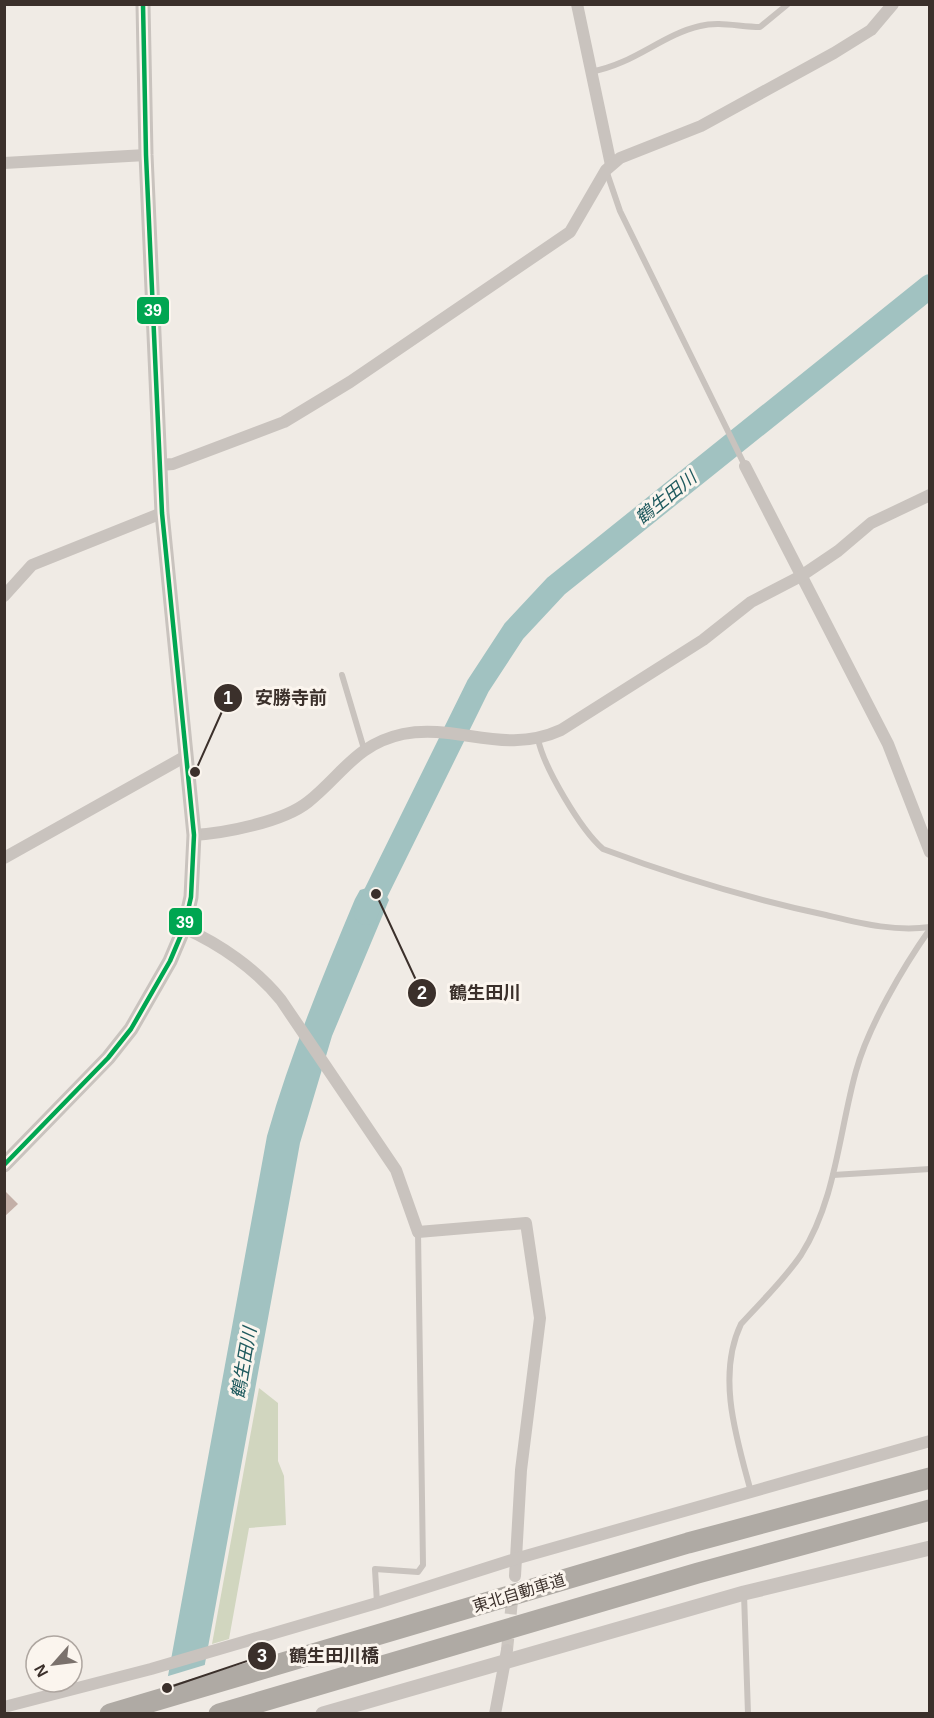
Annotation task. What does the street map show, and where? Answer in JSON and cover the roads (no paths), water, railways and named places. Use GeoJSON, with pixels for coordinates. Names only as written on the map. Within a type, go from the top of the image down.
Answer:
{"type":"FeatureCollection","features":[{"type":"Feature","properties":{"kind":"highway","name":"東北自動車道"},"geometry":{"type":"LineString","coordinates":[[110,1713],[688,1543],[930,1478]]}},
{"type":"Feature","properties":{"kind":"highway","name":"東北自動車道"},"geometry":{"type":"LineString","coordinates":[[219,1713],[698,1573],[930,1510]]}},
{"type":"Feature","properties":{"kind":"street"},"geometry":{"type":"LineString","coordinates":[[4,1165],[108,1058],[131,1029],[153,994],[184,928],[194,868],[194,835],[162,513],[143,4]]}},
{"type":"Feature","properties":{"kind":"street"},"geometry":{"type":"LineString","coordinates":[[577,4],[608,167]]}},
{"type":"Feature","properties":{"kind":"street"},"geometry":{"type":"LineString","coordinates":[[160,465],[173,464],[284,422],[350,382],[570,232],[608,167],[633,152],[701,126],[859,39],[893,4]]}},
{"type":"Feature","properties":{"kind":"street"},"geometry":{"type":"LineString","coordinates":[[4,163],[147,155]]}},
{"type":"Feature","properties":{"kind":"street"},"geometry":{"type":"LineString","coordinates":[[743,460],[892,753],[930,852]]}},
{"type":"Feature","properties":{"kind":"street"},"geometry":{"type":"LineString","coordinates":[[194,835],[278,818],[319,793],[364,749],[403,734],[433,734],[518,741],[538,739],[561,730],[703,640],[751,602],[801,576],[838,551],[871,523],[930,495]]}},
{"type":"Feature","properties":{"kind":"street"},"geometry":{"type":"LineString","coordinates":[[4,596],[32,565],[162,513]]}},
{"type":"Feature","properties":{"kind":"street"},"geometry":{"type":"LineString","coordinates":[[4,858],[186,756]]}},
{"type":"Feature","properties":{"kind":"street"},"geometry":{"type":"LineString","coordinates":[[184,928],[221,948],[260,976],[281,1000],[396,1170],[418,1232],[526,1223],[540,1318],[521,1470],[515,1576]]}},
{"type":"Feature","properties":{"kind":"street"},"geometry":{"type":"LineString","coordinates":[[4,1707],[157,1667],[378,1603],[515,1559],[930,1441]]}},
{"type":"Feature","properties":{"kind":"street"},"geometry":{"type":"LineString","coordinates":[[323,1713],[505,1656],[744,1593],[930,1548]]}},
{"type":"Feature","properties":{"kind":"street"},"geometry":{"type":"LineString","coordinates":[[495,1713],[505,1656]]}},
{"type":"Feature","properties":{"kind":"lane"},"geometry":{"type":"LineString","coordinates":[[589,72],[621,64],[687,29],[703,25],[760,27],[788,4]]}},
{"type":"Feature","properties":{"kind":"lane"},"geometry":{"type":"LineString","coordinates":[[608,167],[620,211],[743,460]]}},
{"type":"Feature","properties":{"kind":"lane"},"geometry":{"type":"LineString","coordinates":[[342,675],[364,749]]}},
{"type":"Feature","properties":{"kind":"lane"},"geometry":{"type":"LineString","coordinates":[[538,739],[544,758],[585,831],[603,849],[764,901],[875,926],[930,928]]}},
{"type":"Feature","properties":{"kind":"lane"},"geometry":{"type":"LineString","coordinates":[[751,1492],[731,1410],[734,1337],[741,1324],[802,1254],[833,1175],[856,1071],[866,1043],[914,952],[930,928]]}},
{"type":"Feature","properties":{"kind":"lane"},"geometry":{"type":"LineString","coordinates":[[833,1175],[930,1169]]}},
{"type":"Feature","properties":{"kind":"lane"},"geometry":{"type":"LineString","coordinates":[[378,1603],[375,1569],[418,1572],[423,1565],[418,1232]]}},
{"type":"Feature","properties":{"kind":"lane"},"geometry":{"type":"LineString","coordinates":[[744,1593],[748,1713]]}},
{"type":"Feature","properties":{"kind":"water"},"geometry":{"type":"Polygon","coordinates":[[[380,884],[389,900],[332,1036],[300,1143],[196,1713],[161,1714],[267,1136],[296,1046],[355,899],[360,890],[380,884]]]}},
{"type":"Feature","properties":{"kind":"waterway","name":"鶴生田川"},"geometry":{"type":"LineString","coordinates":[[366,913],[478,686],[514,631],[556,586],[930,286]]}},
{"type":"Feature","properties":{"kind":"tunnel"},"geometry":{"type":"LineString","coordinates":[[507,1650],[513,1591]]}},
{"type":"Feature","properties":{"kind":"place","name":"安勝寺前"},"geometry":{"type":"Point","coordinates":[195,772]}},
{"type":"Feature","properties":{"kind":"place","name":"鶴生田川"},"geometry":{"type":"Point","coordinates":[376,894]}},
{"type":"Feature","properties":{"kind":"place","name":"鶴生田川橋"},"geometry":{"type":"Point","coordinates":[167,1688]}}]}
